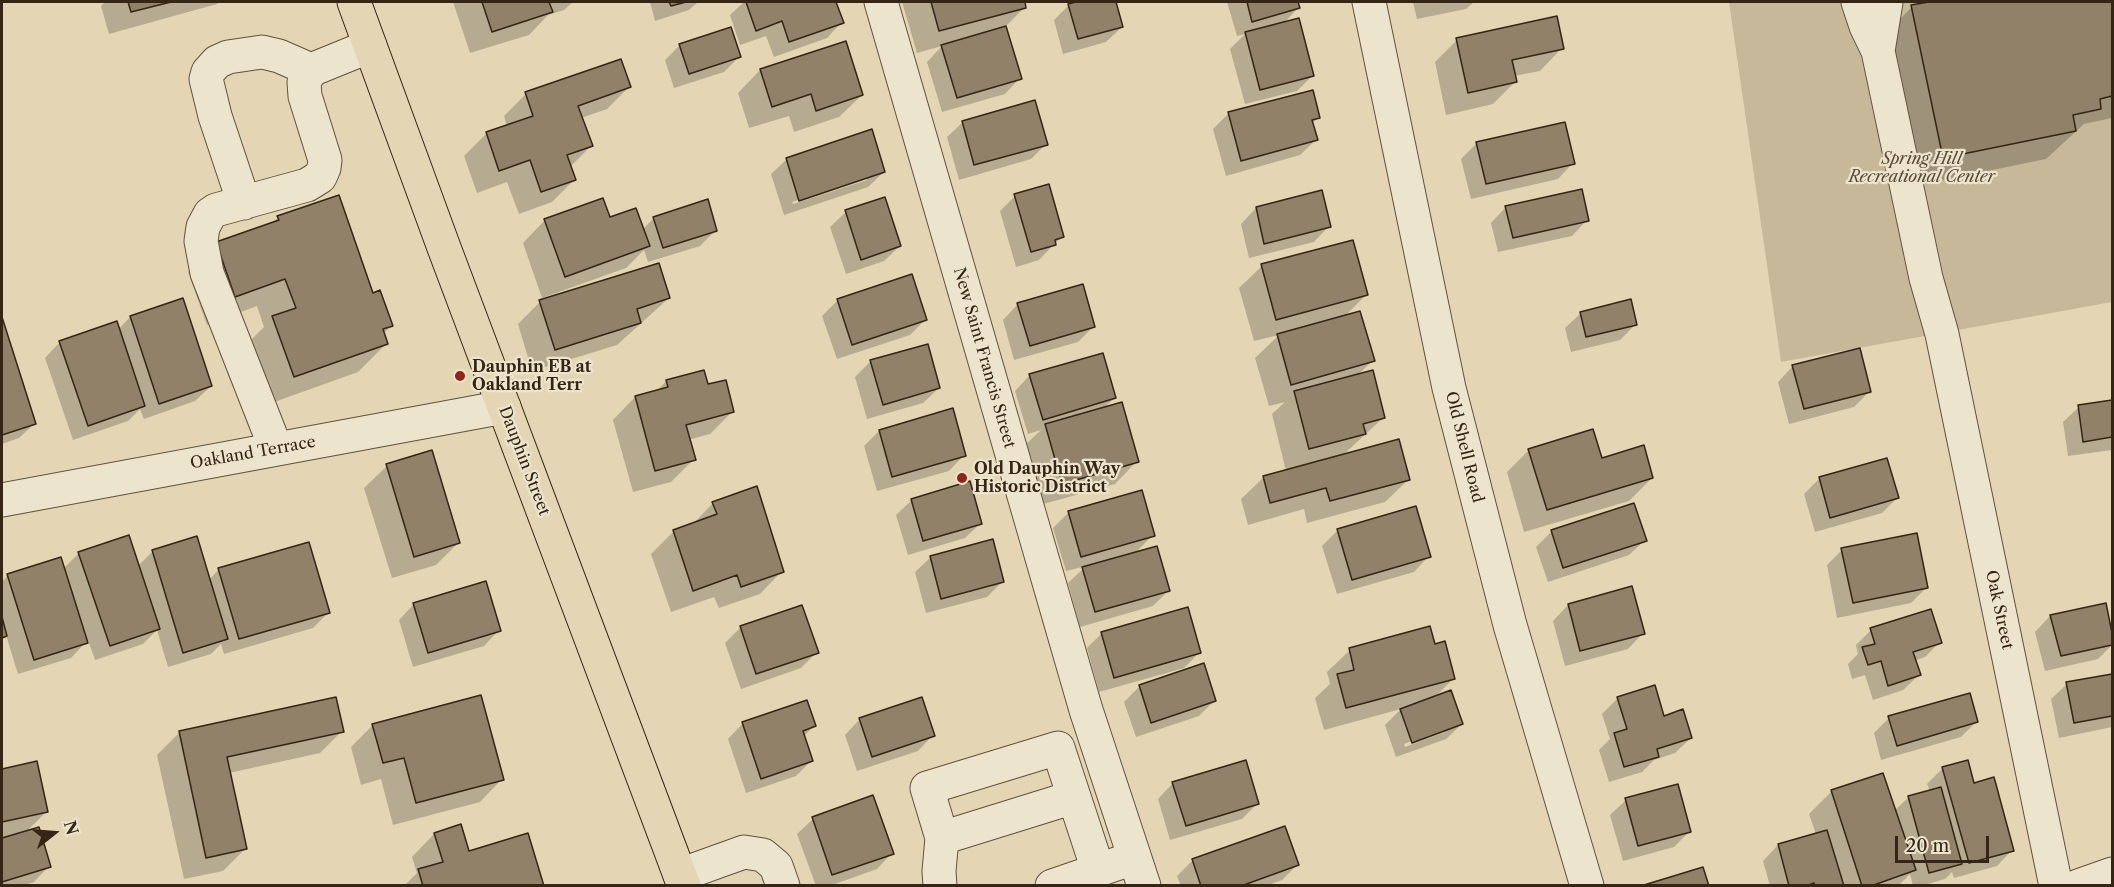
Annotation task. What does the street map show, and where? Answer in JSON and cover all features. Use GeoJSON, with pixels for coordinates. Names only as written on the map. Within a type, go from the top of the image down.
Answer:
{"type":"FeatureCollection","features":[{"type":"Feature","properties":{"kind":"main road","name":"Dauphin Street"},"geometry":{"type":"LineString","coordinates":[[354,2],[682,880]]}},
{"type":"Feature","properties":{"kind":"street","name":"New Saint Francis Street"},"geometry":{"type":"LineString","coordinates":[[881,2],[1086,710],[1139,872]]}},
{"type":"Feature","properties":{"kind":"street","name":"Old Shell Road"},"geometry":{"type":"LineString","coordinates":[[1369,2],[1449,388],[1509,625],[1587,885]]}},
{"type":"Feature","properties":{"kind":"street"},"geometry":{"type":"LineString","coordinates":[[1858,2],[1878,51]]}},
{"type":"Feature","properties":{"kind":"street"},"geometry":{"type":"LineString","coordinates":[[1878,51],[1886,2]]}},
{"type":"Feature","properties":{"kind":"street"},"geometry":{"type":"LineString","coordinates":[[276,449],[207,273],[201,241],[203,227],[210,214],[216,210],[307,185],[320,177],[325,160],[303,88],[304,82],[311,70],[370,46]]}},
{"type":"Feature","properties":{"kind":"street","name":"Oak Street"},"geometry":{"type":"LineString","coordinates":[[1878,51],[1926,278],[1942,334],[2056,885]]}},
{"type":"Feature","properties":{"kind":"street"},"geometry":{"type":"LineString","coordinates":[[244,203],[215,116],[207,72],[217,62],[228,57],[262,52],[279,56],[311,70]]}},
{"type":"Feature","properties":{"kind":"street","name":"Oakland Terrace"},"geometry":{"type":"LineString","coordinates":[[2,500],[504,407]]}},
{"type":"Feature","properties":{"kind":"street"},"geometry":{"type":"LineString","coordinates":[[940,885],[942,838],[927,788],[1059,748],[1098,870]]}},
{"type":"Feature","properties":{"kind":"street"},"geometry":{"type":"LineString","coordinates":[[942,838],[1074,797]]}},
{"type":"Feature","properties":{"kind":"street"},"geometry":{"type":"LineString","coordinates":[[682,880],[744,852],[763,855],[776,866],[783,885]]}},
{"type":"Feature","properties":{"kind":"street"},"geometry":{"type":"LineString","coordinates":[[1052,885],[1098,870],[1139,872]]}},
{"type":"Feature","properties":{"kind":"street"},"geometry":{"type":"LineString","coordinates":[[2078,885],[2112,874]]}},
{"type":"Feature","properties":{"kind":"green space","name":"Spring Hill Recreational Center"},"geometry":{"type":"Polygon","coordinates":[[[1729,2],[2112,2],[2112,302],[1781,362],[1729,2]]]}},
{"type":"Feature","properties":{"kind":"building"},"geometry":{"type":"Polygon","coordinates":[[[128,2],[171,2],[131,12],[128,2]]]}},
{"type":"Feature","properties":{"kind":"building"},"geometry":{"type":"Polygon","coordinates":[[[482,2],[549,2],[553,12],[492,32],[482,2]]]}},
{"type":"Feature","properties":{"kind":"building"},"geometry":{"type":"Polygon","coordinates":[[[669,2],[686,2],[671,6],[669,2]]]}},
{"type":"Feature","properties":{"kind":"building"},"geometry":{"type":"Polygon","coordinates":[[[746,2],[836,2],[844,23],[789,42],[782,21],[756,31],[746,2]]]}},
{"type":"Feature","properties":{"kind":"building"},"geometry":{"type":"Polygon","coordinates":[[[931,2],[1025,2],[1026,8],[939,31],[931,2]]]}},
{"type":"Feature","properties":{"kind":"building"},"geometry":{"type":"Polygon","coordinates":[[[1116,2],[1123,27],[1078,39],[1068,4],[1116,2]]]}},
{"type":"Feature","properties":{"kind":"building"},"geometry":{"type":"Polygon","coordinates":[[[1247,2],[1298,2],[1300,8],[1252,22],[1247,2]]]}},
{"type":"Feature","properties":{"kind":"building"},"geometry":{"type":"Polygon","coordinates":[[[1929,2],[2112,2],[2112,96],[2100,99],[2101,109],[2073,115],[2076,131],[1943,158],[1911,5],[1929,2]]]}},
{"type":"Feature","properties":{"kind":"building"},"geometry":{"type":"Polygon","coordinates":[[[1557,16],[1564,49],[1512,60],[1517,82],[1468,93],[1456,38],[1557,16]]]}},
{"type":"Feature","properties":{"kind":"building"},"geometry":{"type":"Polygon","coordinates":[[[1299,18],[1314,76],[1260,90],[1245,32],[1299,18]]]}},
{"type":"Feature","properties":{"kind":"building"},"geometry":{"type":"Polygon","coordinates":[[[1006,26],[1022,79],[957,98],[941,45],[1006,26]]]}},
{"type":"Feature","properties":{"kind":"building"},"geometry":{"type":"Polygon","coordinates":[[[731,27],[741,57],[689,74],[679,44],[731,27]]]}},
{"type":"Feature","properties":{"kind":"building"},"geometry":{"type":"Polygon","coordinates":[[[846,41],[863,95],[816,111],[811,94],[772,107],[760,69],[846,41]]]}},
{"type":"Feature","properties":{"kind":"building"},"geometry":{"type":"Polygon","coordinates":[[[621,59],[631,87],[578,106],[593,146],[567,155],[576,180],[541,192],[530,160],[499,171],[486,132],[533,116],[525,92],[621,59]]]}},
{"type":"Feature","properties":{"kind":"building"},"geometry":{"type":"Polygon","coordinates":[[[1313,90],[1320,118],[1312,120],[1318,140],[1241,161],[1228,112],[1313,90]]]}},
{"type":"Feature","properties":{"kind":"building"},"geometry":{"type":"Polygon","coordinates":[[[1035,100],[1048,145],[974,165],[962,121],[1035,100]]]}},
{"type":"Feature","properties":{"kind":"building"},"geometry":{"type":"Polygon","coordinates":[[[1565,122],[1575,164],[1486,184],[1476,142],[1565,122]]]}},
{"type":"Feature","properties":{"kind":"building"},"geometry":{"type":"Polygon","coordinates":[[[872,129],[885,172],[799,201],[786,158],[872,129]]]}},
{"type":"Feature","properties":{"kind":"building"},"geometry":{"type":"Polygon","coordinates":[[[1049,184],[1064,237],[1055,240],[1056,245],[1031,252],[1014,194],[1049,184]]]}},
{"type":"Feature","properties":{"kind":"building"},"geometry":{"type":"Polygon","coordinates":[[[1582,189],[1589,221],[1513,238],[1505,206],[1582,189]]]}},
{"type":"Feature","properties":{"kind":"building"},"geometry":{"type":"Polygon","coordinates":[[[1322,190],[1331,227],[1264,244],[1256,207],[1322,190]]]}},
{"type":"Feature","properties":{"kind":"building"},"geometry":{"type":"Polygon","coordinates":[[[339,195],[373,293],[380,290],[393,326],[383,329],[388,344],[294,377],[272,316],[296,308],[285,279],[235,297],[216,242],[279,220],[277,216],[339,195]]]}},
{"type":"Feature","properties":{"kind":"building"},"geometry":{"type":"Polygon","coordinates":[[[885,197],[901,246],[861,260],[845,210],[885,197]]]}},
{"type":"Feature","properties":{"kind":"building"},"geometry":{"type":"Polygon","coordinates":[[[603,198],[610,217],[636,208],[650,246],[565,277],[544,219],[603,198]]]}},
{"type":"Feature","properties":{"kind":"building"},"geometry":{"type":"Polygon","coordinates":[[[708,199],[717,231],[663,248],[653,217],[708,199]]]}},
{"type":"Feature","properties":{"kind":"building"},"geometry":{"type":"Polygon","coordinates":[[[1353,240],[1368,295],[1276,320],[1261,264],[1353,240]]]}},
{"type":"Feature","properties":{"kind":"building"},"geometry":{"type":"Polygon","coordinates":[[[659,263],[670,298],[637,309],[641,323],[555,350],[539,300],[659,263]]]}},
{"type":"Feature","properties":{"kind":"building"},"geometry":{"type":"Polygon","coordinates":[[[912,274],[927,320],[852,345],[837,299],[912,274]]]}},
{"type":"Feature","properties":{"kind":"building"},"geometry":{"type":"Polygon","coordinates":[[[1083,284],[1095,327],[1030,346],[1017,303],[1083,284]]]}},
{"type":"Feature","properties":{"kind":"building"},"geometry":{"type":"Polygon","coordinates":[[[183,298],[212,386],[159,404],[130,316],[183,298]]]}},
{"type":"Feature","properties":{"kind":"building"},"geometry":{"type":"Polygon","coordinates":[[[1631,299],[1637,325],[1586,337],[1580,312],[1631,299]]]}},
{"type":"Feature","properties":{"kind":"building"},"geometry":{"type":"Polygon","coordinates":[[[1360,311],[1375,361],[1291,385],[1277,334],[1360,311]]]}},
{"type":"Feature","properties":{"kind":"building"},"geometry":{"type":"Polygon","coordinates":[[[2,317],[36,424],[2,435],[2,317]]]}},
{"type":"Feature","properties":{"kind":"building"},"geometry":{"type":"Polygon","coordinates":[[[117,321],[145,406],[88,426],[59,341],[117,321]]]}},
{"type":"Feature","properties":{"kind":"building"},"geometry":{"type":"Polygon","coordinates":[[[928,344],[940,388],[883,405],[870,360],[928,344]]]}},
{"type":"Feature","properties":{"kind":"building"},"geometry":{"type":"Polygon","coordinates":[[[1860,348],[1871,392],[1804,409],[1792,365],[1860,348]]]}},
{"type":"Feature","properties":{"kind":"building"},"geometry":{"type":"Polygon","coordinates":[[[1103,353],[1116,398],[1043,420],[1029,374],[1103,353]]]}},
{"type":"Feature","properties":{"kind":"building"},"geometry":{"type":"Polygon","coordinates":[[[704,370],[708,384],[726,380],[734,412],[686,425],[696,460],[655,471],[635,396],[668,387],[666,380],[704,370]]]}},
{"type":"Feature","properties":{"kind":"building"},"geometry":{"type":"Polygon","coordinates":[[[1373,370],[1385,418],[1363,424],[1366,434],[1309,449],[1294,391],[1373,370]]]}},
{"type":"Feature","properties":{"kind":"building"},"geometry":{"type":"Polygon","coordinates":[[[2112,400],[2112,437],[2083,442],[2078,405],[2112,400]]]}},
{"type":"Feature","properties":{"kind":"building"},"geometry":{"type":"Polygon","coordinates":[[[1122,402],[1139,462],[1062,484],[1045,424],[1122,402]]]}},
{"type":"Feature","properties":{"kind":"building"},"geometry":{"type":"Polygon","coordinates":[[[953,408],[966,456],[892,477],[879,430],[953,408]]]}},
{"type":"Feature","properties":{"kind":"building"},"geometry":{"type":"Polygon","coordinates":[[[1593,429],[1602,458],[1644,445],[1653,478],[1547,510],[1528,449],[1593,429]]]}},
{"type":"Feature","properties":{"kind":"building"},"geometry":{"type":"Polygon","coordinates":[[[1399,439],[1410,480],[1330,501],[1326,488],[1270,503],[1263,476],[1399,439]]]}},
{"type":"Feature","properties":{"kind":"building"},"geometry":{"type":"Polygon","coordinates":[[[432,450],[460,543],[414,557],[386,464],[432,450]]]}},
{"type":"Feature","properties":{"kind":"building"},"geometry":{"type":"Polygon","coordinates":[[[1887,458],[1899,498],[1830,518],[1819,477],[1887,458]]]}},
{"type":"Feature","properties":{"kind":"building"},"geometry":{"type":"Polygon","coordinates":[[[970,481],[982,524],[923,541],[911,499],[970,481]]]}},
{"type":"Feature","properties":{"kind":"building"},"geometry":{"type":"Polygon","coordinates":[[[757,486],[784,572],[741,587],[737,575],[693,591],[673,530],[717,514],[712,502],[757,486]]]}},
{"type":"Feature","properties":{"kind":"building"},"geometry":{"type":"Polygon","coordinates":[[[1142,490],[1155,536],[1081,557],[1068,511],[1142,490]]]}},
{"type":"Feature","properties":{"kind":"building"},"geometry":{"type":"Polygon","coordinates":[[[1634,503],[1647,541],[1563,568],[1551,530],[1634,503]]]}},
{"type":"Feature","properties":{"kind":"building"},"geometry":{"type":"Polygon","coordinates":[[[1416,506],[1431,557],[1352,580],[1337,529],[1416,506]]]}},
{"type":"Feature","properties":{"kind":"building"},"geometry":{"type":"Polygon","coordinates":[[[1917,533],[1928,588],[1853,603],[1841,548],[1917,533]]]}},
{"type":"Feature","properties":{"kind":"building"},"geometry":{"type":"Polygon","coordinates":[[[129,535],[160,629],[110,646],[78,552],[129,535]]]}},
{"type":"Feature","properties":{"kind":"building"},"geometry":{"type":"Polygon","coordinates":[[[197,536],[228,639],[183,653],[152,550],[197,536]]]}},
{"type":"Feature","properties":{"kind":"building"},"geometry":{"type":"Polygon","coordinates":[[[993,539],[1004,582],[941,599],[930,556],[993,539]]]}},
{"type":"Feature","properties":{"kind":"building"},"geometry":{"type":"Polygon","coordinates":[[[309,542],[330,613],[239,639],[218,568],[309,542]]]}},
{"type":"Feature","properties":{"kind":"building"},"geometry":{"type":"Polygon","coordinates":[[[1157,546],[1170,591],[1095,612],[1082,567],[1157,546]]]}},
{"type":"Feature","properties":{"kind":"building"},"geometry":{"type":"Polygon","coordinates":[[[61,557],[88,643],[34,660],[7,574],[61,557]]]}},
{"type":"Feature","properties":{"kind":"building"},"geometry":{"type":"Polygon","coordinates":[[[486,581],[501,631],[428,653],[413,603],[486,581]]]}},
{"type":"Feature","properties":{"kind":"building"},"geometry":{"type":"Polygon","coordinates":[[[1632,586],[1645,634],[1580,651],[1568,604],[1632,586]]]}},
{"type":"Feature","properties":{"kind":"building"},"geometry":{"type":"Polygon","coordinates":[[[2106,603],[2112,645],[2061,656],[2050,615],[2106,603]]]}},
{"type":"Feature","properties":{"kind":"building"},"geometry":{"type":"Polygon","coordinates":[[[802,605],[819,653],[756,674],[740,626],[802,605]]]}},
{"type":"Feature","properties":{"kind":"building"},"geometry":{"type":"Polygon","coordinates":[[[1188,607],[1201,653],[1114,678],[1101,632],[1188,607]]]}},
{"type":"Feature","properties":{"kind":"building"},"geometry":{"type":"Polygon","coordinates":[[[1931,609],[1942,643],[1913,652],[1921,675],[1888,686],[1881,661],[1868,665],[1862,647],[1875,644],[1870,628],[1931,609]]]}},
{"type":"Feature","properties":{"kind":"building"},"geometry":{"type":"Polygon","coordinates":[[[2,617],[7,636],[2,638],[2,617]]]}},
{"type":"Feature","properties":{"kind":"building"},"geometry":{"type":"Polygon","coordinates":[[[1430,626],[1435,644],[1445,641],[1455,679],[1346,708],[1337,674],[1354,670],[1349,648],[1430,626]]]}},
{"type":"Feature","properties":{"kind":"building"},"geometry":{"type":"Polygon","coordinates":[[[1204,663],[1216,701],[1151,723],[1139,685],[1204,663]]]}},
{"type":"Feature","properties":{"kind":"building"},"geometry":{"type":"Polygon","coordinates":[[[2112,674],[2112,716],[2074,723],[2066,682],[2112,674]]]}},
{"type":"Feature","properties":{"kind":"building"},"geometry":{"type":"Polygon","coordinates":[[[1655,685],[1664,716],[1683,709],[1692,738],[1657,749],[1659,757],[1624,767],[1614,733],[1627,729],[1617,697],[1655,685]]]}},
{"type":"Feature","properties":{"kind":"building"},"geometry":{"type":"Polygon","coordinates":[[[1451,690],[1463,724],[1412,743],[1400,709],[1451,690]]]}},
{"type":"Feature","properties":{"kind":"building"},"geometry":{"type":"Polygon","coordinates":[[[1970,693],[1978,722],[1897,746],[1888,716],[1970,693]]]}},
{"type":"Feature","properties":{"kind":"building"},"geometry":{"type":"Polygon","coordinates":[[[481,695],[504,780],[416,803],[404,758],[383,763],[372,724],[481,695]]]}},
{"type":"Feature","properties":{"kind":"building"},"geometry":{"type":"Polygon","coordinates":[[[336,697],[344,732],[227,757],[247,849],[206,858],[179,731],[336,697]]]}},
{"type":"Feature","properties":{"kind":"building"},"geometry":{"type":"Polygon","coordinates":[[[922,697],[935,736],[872,757],[859,718],[922,697]]]}},
{"type":"Feature","properties":{"kind":"building"},"geometry":{"type":"Polygon","coordinates":[[[807,700],[816,726],[803,731],[813,761],[761,779],[742,722],[807,700]]]}},
{"type":"Feature","properties":{"kind":"building"},"geometry":{"type":"Polygon","coordinates":[[[1246,760],[1259,804],[1186,826],[1172,782],[1246,760]]]}},
{"type":"Feature","properties":{"kind":"building"},"geometry":{"type":"Polygon","coordinates":[[[1968,760],[1974,783],[1994,777],[2014,851],[1969,863],[1942,767],[1968,760]]]}},
{"type":"Feature","properties":{"kind":"building"},"geometry":{"type":"Polygon","coordinates":[[[37,761],[48,812],[2,822],[2,769],[37,761]]]}},
{"type":"Feature","properties":{"kind":"building"},"geometry":{"type":"Polygon","coordinates":[[[1883,773],[1916,870],[1871,886],[1862,886],[1831,790],[1883,773]]]}},
{"type":"Feature","properties":{"kind":"building"},"geometry":{"type":"Polygon","coordinates":[[[1678,784],[1691,832],[1638,846],[1625,798],[1678,784]]]}},
{"type":"Feature","properties":{"kind":"building"},"geometry":{"type":"Polygon","coordinates":[[[1941,787],[1962,864],[1929,873],[1908,796],[1941,787]]]}},
{"type":"Feature","properties":{"kind":"building"},"geometry":{"type":"Polygon","coordinates":[[[873,795],[894,854],[832,875],[812,817],[873,795]]]}},
{"type":"Feature","properties":{"kind":"building"},"geometry":{"type":"Polygon","coordinates":[[[461,824],[469,851],[528,833],[544,886],[423,886],[418,869],[443,862],[434,833],[461,824]]]}},
{"type":"Feature","properties":{"kind":"building"},"geometry":{"type":"Polygon","coordinates":[[[1285,826],[1299,865],[1241,886],[1201,886],[1192,859],[1285,826]]]}},
{"type":"Feature","properties":{"kind":"building"},"geometry":{"type":"Polygon","coordinates":[[[39,827],[51,867],[2,882],[2,838],[39,827]]]}},
{"type":"Feature","properties":{"kind":"building"},"geometry":{"type":"Polygon","coordinates":[[[1827,830],[1844,886],[1815,886],[1814,883],[1806,886],[1789,886],[1778,844],[1827,830]]]}},
{"type":"Feature","properties":{"kind":"building"},"geometry":{"type":"Polygon","coordinates":[[[1703,867],[1709,886],[1644,885],[1703,867]]]}},
{"type":"Feature","properties":{"kind":"place","name":"Dauphin EB at Oakland Terr"},"geometry":{"type":"Point","coordinates":[460,376]}},
{"type":"Feature","properties":{"kind":"place","name":"Old Dauphin Way Historic District"},"geometry":{"type":"Point","coordinates":[962,478]}}]}
